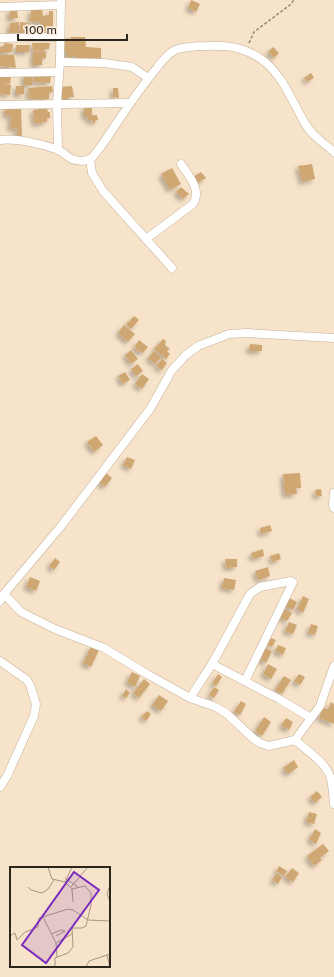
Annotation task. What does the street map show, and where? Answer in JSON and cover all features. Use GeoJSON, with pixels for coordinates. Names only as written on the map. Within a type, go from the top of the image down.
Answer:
{"type":"FeatureCollection","features":[{"type":"Feature","properties":{"kind":"street"},"geometry":{"type":"LineString","coordinates":[[0,7],[61,3],[60,62],[57,104],[58,150]]}},
{"type":"Feature","properties":{"kind":"street"},"geometry":{"type":"LineString","coordinates":[[0,38],[60,37]]}},
{"type":"Feature","properties":{"kind":"street"},"geometry":{"type":"LineString","coordinates":[[0,140],[33,143],[58,150],[72,159],[90,159],[103,145],[148,78],[170,53],[191,46],[223,46],[245,50],[258,57],[274,71],[285,86],[306,126],[334,152]]}},
{"type":"Feature","properties":{"kind":"street"},"geometry":{"type":"LineString","coordinates":[[60,62],[132,67],[148,78]]}},
{"type":"Feature","properties":{"kind":"street"},"geometry":{"type":"LineString","coordinates":[[0,73],[59,72]]}},
{"type":"Feature","properties":{"kind":"street"},"geometry":{"type":"LineString","coordinates":[[0,105],[130,103]]}},
{"type":"Feature","properties":{"kind":"street"},"geometry":{"type":"LineString","coordinates":[[90,159],[92,173],[102,191],[172,268]]}},
{"type":"Feature","properties":{"kind":"street"},"geometry":{"type":"LineString","coordinates":[[146,239],[193,204],[196,199],[197,195],[194,185],[181,164]]}},
{"type":"Feature","properties":{"kind":"street"},"geometry":{"type":"LineString","coordinates":[[334,338],[247,333],[229,334],[198,346],[186,355],[172,370],[150,409],[142,420],[62,525],[2,598],[21,612],[34,619],[104,648],[190,698],[216,707],[226,713],[255,740],[268,746],[295,740],[320,706],[334,666]]}},
{"type":"Feature","properties":{"kind":"street"},"geometry":{"type":"LineString","coordinates":[[334,493],[334,508]]}},
{"type":"Feature","properties":{"kind":"street"},"geometry":{"type":"LineString","coordinates":[[190,698],[212,664],[250,594],[260,587],[291,581],[293,582],[245,681]]}},
{"type":"Feature","properties":{"kind":"street"},"geometry":{"type":"LineString","coordinates":[[0,661],[27,680],[36,704],[34,716],[7,776],[0,787]]}},
{"type":"Feature","properties":{"kind":"street"},"geometry":{"type":"LineString","coordinates":[[212,664],[311,718]]}},
{"type":"Feature","properties":{"kind":"street"},"geometry":{"type":"LineString","coordinates":[[295,740],[324,765],[330,776],[334,804]]}},
{"type":"Feature","properties":{"kind":"path"},"geometry":{"type":"LineString","coordinates":[[245,50],[254,32],[294,0]]}},
{"type":"Feature","properties":{"kind":"building"},"geometry":{"type":"Polygon","coordinates":[[[191,0],[200,4],[196,12],[188,8],[191,0]]]}},
{"type":"Feature","properties":{"kind":"building"},"geometry":{"type":"Polygon","coordinates":[[[17,9],[18,18],[9,19],[10,10],[17,9]]]}},
{"type":"Feature","properties":{"kind":"building"},"geometry":{"type":"Polygon","coordinates":[[[42,9],[43,16],[49,15],[49,11],[53,11],[53,26],[48,26],[49,32],[43,33],[42,23],[30,21],[31,10],[42,9]]]}},
{"type":"Feature","properties":{"kind":"building"},"geometry":{"type":"Polygon","coordinates":[[[19,22],[19,33],[9,33],[10,23],[19,22]]]}},
{"type":"Feature","properties":{"kind":"building"},"geometry":{"type":"Polygon","coordinates":[[[20,22],[29,23],[30,34],[20,34],[20,22]]]}},
{"type":"Feature","properties":{"kind":"building"},"geometry":{"type":"Polygon","coordinates":[[[71,37],[85,37],[86,47],[101,48],[101,59],[78,59],[74,55],[71,58],[66,57],[67,52],[61,52],[62,41],[66,40],[66,38],[71,39],[71,37]]]}},
{"type":"Feature","properties":{"kind":"building"},"geometry":{"type":"Polygon","coordinates":[[[4,43],[13,44],[12,52],[0,53],[0,47],[4,46],[4,43]]]}},
{"type":"Feature","properties":{"kind":"building"},"geometry":{"type":"Polygon","coordinates":[[[32,43],[50,43],[49,49],[44,49],[44,52],[33,51],[32,43]]]}},
{"type":"Feature","properties":{"kind":"building"},"geometry":{"type":"Polygon","coordinates":[[[16,45],[30,45],[29,52],[16,52],[16,45]]]}},
{"type":"Feature","properties":{"kind":"building"},"geometry":{"type":"Polygon","coordinates":[[[273,47],[279,53],[274,58],[268,52],[273,47]]]}},
{"type":"Feature","properties":{"kind":"building"},"geometry":{"type":"Polygon","coordinates":[[[33,52],[46,52],[46,58],[42,59],[42,65],[33,65],[33,52]]]}},
{"type":"Feature","properties":{"kind":"building"},"geometry":{"type":"Polygon","coordinates":[[[0,55],[14,55],[16,68],[0,66],[0,55]]]}},
{"type":"Feature","properties":{"kind":"building"},"geometry":{"type":"Polygon","coordinates":[[[311,73],[314,78],[307,82],[304,78],[311,73]]]}},
{"type":"Feature","properties":{"kind":"building"},"geometry":{"type":"Polygon","coordinates":[[[24,74],[32,74],[32,85],[24,85],[24,74]]]}},
{"type":"Feature","properties":{"kind":"building"},"geometry":{"type":"Polygon","coordinates":[[[33,74],[51,75],[50,83],[33,82],[33,74]]]}},
{"type":"Feature","properties":{"kind":"building"},"geometry":{"type":"Polygon","coordinates":[[[0,76],[11,77],[10,84],[2,84],[11,85],[10,95],[0,94],[0,76]]]}},
{"type":"Feature","properties":{"kind":"building"},"geometry":{"type":"Polygon","coordinates":[[[16,86],[24,86],[24,94],[16,95],[16,86]]]}},
{"type":"Feature","properties":{"kind":"building"},"geometry":{"type":"Polygon","coordinates":[[[52,86],[53,92],[49,93],[49,99],[42,100],[29,98],[28,88],[52,86]]]}},
{"type":"Feature","properties":{"kind":"building"},"geometry":{"type":"Polygon","coordinates":[[[72,86],[74,97],[69,97],[68,100],[65,100],[65,102],[61,101],[60,87],[72,86]]]}},
{"type":"Feature","properties":{"kind":"building"},"geometry":{"type":"Polygon","coordinates":[[[113,88],[118,88],[119,98],[113,97],[113,88]]]}},
{"type":"Feature","properties":{"kind":"building"},"geometry":{"type":"Polygon","coordinates":[[[5,107],[21,108],[22,136],[17,136],[17,128],[10,129],[11,116],[5,115],[5,107]]]}},
{"type":"Feature","properties":{"kind":"building"},"geometry":{"type":"Polygon","coordinates":[[[84,107],[92,107],[92,115],[97,115],[98,120],[95,121],[95,123],[93,123],[92,120],[88,120],[87,116],[84,116],[84,107]]]}},
{"type":"Feature","properties":{"kind":"building"},"geometry":{"type":"Polygon","coordinates":[[[47,108],[48,112],[50,112],[50,118],[47,118],[47,122],[41,122],[42,124],[34,123],[33,110],[47,108]]]}},
{"type":"Feature","properties":{"kind":"building"},"geometry":{"type":"Polygon","coordinates":[[[312,164],[315,179],[302,182],[298,166],[312,164]]]}},
{"type":"Feature","properties":{"kind":"building"},"geometry":{"type":"Polygon","coordinates":[[[172,168],[181,184],[170,190],[161,174],[172,168]]]}},
{"type":"Feature","properties":{"kind":"building"},"geometry":{"type":"Polygon","coordinates":[[[201,172],[206,178],[198,183],[193,177],[201,172]]]}},
{"type":"Feature","properties":{"kind":"building"},"geometry":{"type":"Polygon","coordinates":[[[181,187],[189,194],[183,199],[176,192],[181,187]]]}},
{"type":"Feature","properties":{"kind":"building"},"geometry":{"type":"Polygon","coordinates":[[[134,316],[139,320],[131,329],[126,325],[134,316]]]}},
{"type":"Feature","properties":{"kind":"building"},"geometry":{"type":"Polygon","coordinates":[[[124,325],[135,334],[128,342],[118,333],[124,325]]]}},
{"type":"Feature","properties":{"kind":"building"},"geometry":{"type":"Polygon","coordinates":[[[163,339],[166,341],[165,345],[170,349],[167,351],[170,354],[166,359],[154,349],[163,339]]]}},
{"type":"Feature","properties":{"kind":"building"},"geometry":{"type":"Polygon","coordinates":[[[139,340],[148,347],[143,353],[135,349],[135,346],[139,340]]]}},
{"type":"Feature","properties":{"kind":"building"},"geometry":{"type":"Polygon","coordinates":[[[250,344],[262,345],[262,351],[249,351],[250,344]]]}},
{"type":"Feature","properties":{"kind":"building"},"geometry":{"type":"Polygon","coordinates":[[[131,350],[138,359],[131,364],[125,355],[131,350]]]}},
{"type":"Feature","properties":{"kind":"building"},"geometry":{"type":"Polygon","coordinates":[[[154,351],[161,358],[155,364],[148,358],[154,351]]]}},
{"type":"Feature","properties":{"kind":"building"},"geometry":{"type":"Polygon","coordinates":[[[162,359],[167,363],[162,370],[156,366],[162,359]]]}},
{"type":"Feature","properties":{"kind":"building"},"geometry":{"type":"Polygon","coordinates":[[[138,364],[143,371],[136,376],[131,369],[138,364]]]}},
{"type":"Feature","properties":{"kind":"building"},"geometry":{"type":"Polygon","coordinates":[[[125,372],[130,380],[123,384],[118,376],[125,372]]]}},
{"type":"Feature","properties":{"kind":"building"},"geometry":{"type":"Polygon","coordinates":[[[142,374],[149,379],[142,389],[135,384],[142,374]]]}},
{"type":"Feature","properties":{"kind":"building"},"geometry":{"type":"Polygon","coordinates":[[[96,436],[103,445],[94,452],[87,442],[96,436]]]}},
{"type":"Feature","properties":{"kind":"building"},"geometry":{"type":"Polygon","coordinates":[[[127,457],[135,460],[131,469],[123,465],[127,457]]]}},
{"type":"Feature","properties":{"kind":"building"},"geometry":{"type":"Polygon","coordinates":[[[106,473],[112,478],[105,487],[99,482],[106,473]]]}},
{"type":"Feature","properties":{"kind":"building"},"geometry":{"type":"Polygon","coordinates":[[[300,473],[301,488],[296,488],[297,494],[285,495],[283,474],[300,473]]]}},
{"type":"Feature","properties":{"kind":"building"},"geometry":{"type":"Polygon","coordinates":[[[321,489],[322,496],[316,497],[315,490],[321,489]]]}},
{"type":"Feature","properties":{"kind":"building"},"geometry":{"type":"Polygon","coordinates":[[[270,525],[272,531],[261,534],[260,528],[270,525]]]}},
{"type":"Feature","properties":{"kind":"building"},"geometry":{"type":"Polygon","coordinates":[[[263,549],[264,556],[253,559],[251,553],[263,549]]]}},
{"type":"Feature","properties":{"kind":"building"},"geometry":{"type":"Polygon","coordinates":[[[279,553],[281,559],[272,562],[270,556],[279,553]]]}},
{"type":"Feature","properties":{"kind":"building"},"geometry":{"type":"Polygon","coordinates":[[[55,558],[60,562],[54,570],[49,566],[55,558]]]}},
{"type":"Feature","properties":{"kind":"building"},"geometry":{"type":"Polygon","coordinates":[[[225,559],[237,559],[237,567],[226,568],[225,559]]]}},
{"type":"Feature","properties":{"kind":"building"},"geometry":{"type":"Polygon","coordinates":[[[268,567],[270,576],[258,580],[255,571],[268,567]]]}},
{"type":"Feature","properties":{"kind":"building"},"geometry":{"type":"Polygon","coordinates":[[[30,577],[40,581],[36,591],[26,587],[30,577]]]}},
{"type":"Feature","properties":{"kind":"building"},"geometry":{"type":"Polygon","coordinates":[[[224,578],[236,580],[234,590],[222,588],[224,578]]]}},
{"type":"Feature","properties":{"kind":"building"},"geometry":{"type":"Polygon","coordinates":[[[303,596],[309,599],[303,613],[297,609],[303,596]]]}},
{"type":"Feature","properties":{"kind":"building"},"geometry":{"type":"Polygon","coordinates":[[[289,598],[297,602],[293,610],[285,606],[289,598]]]}},
{"type":"Feature","properties":{"kind":"building"},"geometry":{"type":"Polygon","coordinates":[[[283,608],[292,613],[287,621],[279,617],[283,608]]]}},
{"type":"Feature","properties":{"kind":"building"},"geometry":{"type":"Polygon","coordinates":[[[289,622],[297,625],[293,634],[285,631],[289,622]]]}},
{"type":"Feature","properties":{"kind":"building"},"geometry":{"type":"Polygon","coordinates":[[[311,624],[318,626],[315,635],[308,633],[311,624]]]}},
{"type":"Feature","properties":{"kind":"building"},"geometry":{"type":"Polygon","coordinates":[[[271,638],[276,640],[272,647],[267,645],[271,638]]]}},
{"type":"Feature","properties":{"kind":"building"},"geometry":{"type":"Polygon","coordinates":[[[278,645],[286,648],[283,655],[275,651],[278,645]]]}},
{"type":"Feature","properties":{"kind":"building"},"geometry":{"type":"Polygon","coordinates":[[[91,646],[99,650],[91,667],[83,663],[91,646]]]}},
{"type":"Feature","properties":{"kind":"building"},"geometry":{"type":"Polygon","coordinates":[[[265,648],[272,651],[266,663],[259,659],[265,648]]]}},
{"type":"Feature","properties":{"kind":"building"},"geometry":{"type":"Polygon","coordinates":[[[268,664],[277,669],[271,679],[263,674],[268,664]]]}},
{"type":"Feature","properties":{"kind":"building"},"geometry":{"type":"Polygon","coordinates":[[[132,672],[140,676],[135,687],[127,682],[132,672]]]}},
{"type":"Feature","properties":{"kind":"building"},"geometry":{"type":"Polygon","coordinates":[[[218,674],[222,677],[216,686],[212,684],[218,674]]]}},
{"type":"Feature","properties":{"kind":"building"},"geometry":{"type":"Polygon","coordinates":[[[299,674],[305,677],[300,685],[294,681],[299,674]]]}},
{"type":"Feature","properties":{"kind":"building"},"geometry":{"type":"Polygon","coordinates":[[[284,676],[291,680],[282,694],[275,690],[284,676]]]}},
{"type":"Feature","properties":{"kind":"building"},"geometry":{"type":"Polygon","coordinates":[[[144,679],[150,684],[139,698],[133,693],[144,679]]]}},
{"type":"Feature","properties":{"kind":"building"},"geometry":{"type":"Polygon","coordinates":[[[214,687],[219,690],[214,698],[209,695],[214,687]]]}},
{"type":"Feature","properties":{"kind":"building"},"geometry":{"type":"Polygon","coordinates":[[[126,689],[130,693],[126,698],[122,696],[126,689]]]}},
{"type":"Feature","properties":{"kind":"building"},"geometry":{"type":"Polygon","coordinates":[[[159,695],[168,701],[161,711],[152,705],[159,695]]]}},
{"type":"Feature","properties":{"kind":"building"},"geometry":{"type":"Polygon","coordinates":[[[241,701],[246,704],[240,715],[234,712],[241,701]]]}},
{"type":"Feature","properties":{"kind":"building"},"geometry":{"type":"Polygon","coordinates":[[[331,702],[334,704],[334,724],[319,718],[323,708],[328,709],[331,702]]]}},
{"type":"Feature","properties":{"kind":"building"},"geometry":{"type":"Polygon","coordinates":[[[147,711],[151,714],[146,721],[141,717],[147,711]]]}},
{"type":"Feature","properties":{"kind":"building"},"geometry":{"type":"Polygon","coordinates":[[[264,717],[271,722],[262,736],[255,731],[264,717]]]}},
{"type":"Feature","properties":{"kind":"building"},"geometry":{"type":"Polygon","coordinates":[[[286,718],[293,722],[289,730],[281,726],[286,718]]]}},
{"type":"Feature","properties":{"kind":"building"},"geometry":{"type":"Polygon","coordinates":[[[294,760],[298,767],[288,774],[283,768],[294,760]]]}},
{"type":"Feature","properties":{"kind":"building"},"geometry":{"type":"Polygon","coordinates":[[[317,791],[322,797],[315,803],[310,797],[317,791]]]}},
{"type":"Feature","properties":{"kind":"building"},"geometry":{"type":"Polygon","coordinates":[[[309,812],[317,814],[314,824],[306,822],[309,812]]]}},
{"type":"Feature","properties":{"kind":"building"},"geometry":{"type":"Polygon","coordinates":[[[315,829],[321,833],[316,844],[309,840],[315,829]]]}},
{"type":"Feature","properties":{"kind":"building"},"geometry":{"type":"Polygon","coordinates":[[[323,844],[329,851],[320,858],[322,860],[314,866],[307,856],[323,844]]]}},
{"type":"Feature","properties":{"kind":"building"},"geometry":{"type":"Polygon","coordinates":[[[279,866],[287,871],[284,876],[276,871],[279,866]]]}},
{"type":"Feature","properties":{"kind":"building"},"geometry":{"type":"Polygon","coordinates":[[[292,868],[299,873],[293,882],[285,877],[292,868]]]}},
{"type":"Feature","properties":{"kind":"building"},"geometry":{"type":"Polygon","coordinates":[[[277,873],[282,877],[278,884],[272,880],[277,873]]]}}]}
